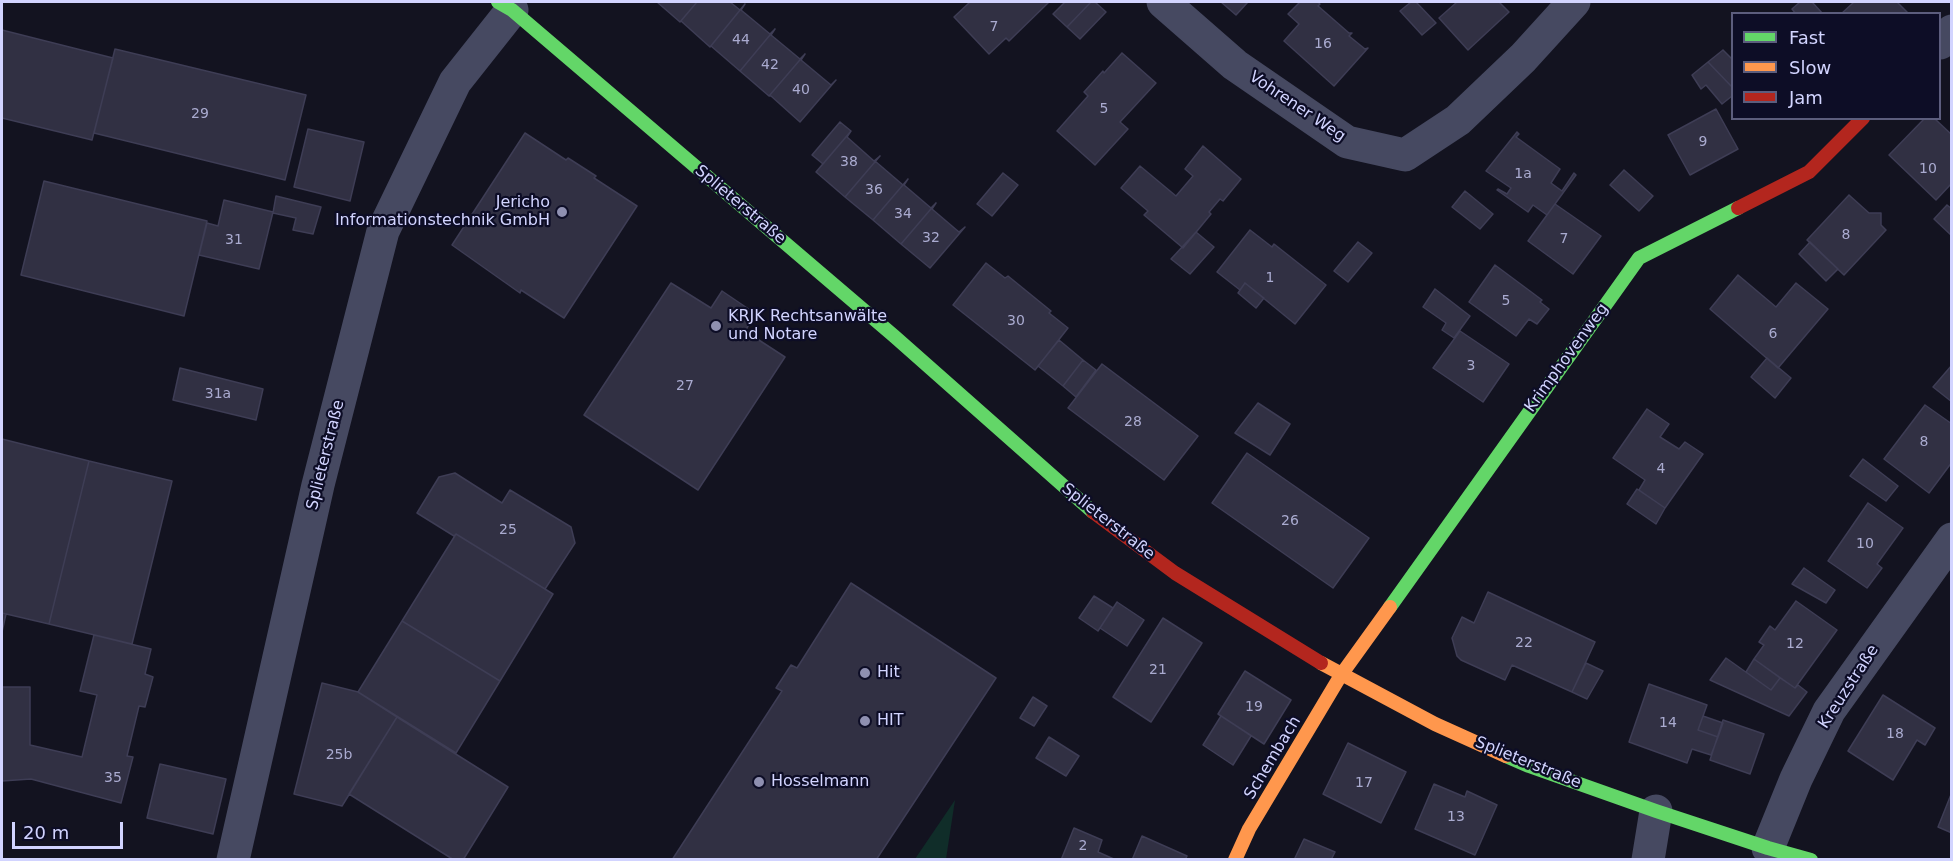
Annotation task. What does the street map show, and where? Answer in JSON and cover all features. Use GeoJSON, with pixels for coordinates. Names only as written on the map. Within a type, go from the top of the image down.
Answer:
{"type":"FeatureCollection","features":[{"type":"Feature","properties":{"kind":"street","name":"Vohrener Weg"},"geometry":{"type":"LineString","coordinates":[[1164,2],[1235,65],[1347,142],[1405,155],[1458,120],[1523,58],[1574,2]]}},
{"type":"Feature","properties":{"kind":"street","name":"Splieterstraße"},"geometry":{"type":"LineString","coordinates":[[233,860],[318,485],[383,231],[455,82],[510,4],[894,336],[1088,508],[1174,573],[1341,675],[1435,724],[1529,766],[1656,811],[1812,860]]}},
{"type":"Feature","properties":{"kind":"street"},"geometry":{"type":"LineString","coordinates":[[1941,42],[1952,31]]}},
{"type":"Feature","properties":{"kind":"street","name":"Krimphovenweg"},"geometry":{"type":"LineString","coordinates":[[1341,675],[1639,258],[1809,171],[1861,120]]}},
{"type":"Feature","properties":{"kind":"street","name":"Kreuzstraße"},"geometry":{"type":"LineString","coordinates":[[1768,848],[1796,779],[1829,711],[1952,538]]}},
{"type":"Feature","properties":{"kind":"street","name":"Schembach"},"geometry":{"type":"LineString","coordinates":[[1235,860],[1250,829],[1341,675]]}},
{"type":"Feature","properties":{"kind":"street"},"geometry":{"type":"LineString","coordinates":[[1648,860],[1656,811]]}},
{"type":"Feature","properties":{"kind":"green space"},"geometry":{"type":"Polygon","coordinates":[[[955,800],[946,859],[915,859],[955,800]]]}},
{"type":"Feature","properties":{"kind":"building"},"geometry":{"type":"Polygon","coordinates":[[[657,2],[697,2],[680,22],[657,2]]]}},
{"type":"Feature","properties":{"kind":"building"},"geometry":{"type":"Polygon","coordinates":[[[697,2],[730,2],[740,10],[745,4],[710,47],[680,22],[697,2]]]}},
{"type":"Feature","properties":{"kind":"building"},"geometry":{"type":"Polygon","coordinates":[[[970,2],[1049,2],[1009,41],[1006,38],[989,54],[954,17],[970,2]]]}},
{"type":"Feature","properties":{"kind":"building"},"geometry":{"type":"Polygon","coordinates":[[[1065,2],[1091,2],[1067,27],[1053,14],[1065,2]]]}},
{"type":"Feature","properties":{"kind":"building"},"geometry":{"type":"Polygon","coordinates":[[[1091,2],[1095,2],[1106,12],[1080,39],[1067,27],[1091,2]]]}},
{"type":"Feature","properties":{"kind":"building"},"geometry":{"type":"Polygon","coordinates":[[[1221,2],[1248,2],[1236,15],[1221,2]]]}},
{"type":"Feature","properties":{"kind":"building"},"geometry":{"type":"Polygon","coordinates":[[[1300,2],[1320,4],[1318,6],[1349,33],[1352,33],[1349,36],[1365,49],[1368,48],[1334,86],[1284,41],[1299,24],[1288,14],[1300,2]]]}},
{"type":"Feature","properties":{"kind":"building"},"geometry":{"type":"Polygon","coordinates":[[[1411,2],[1416,2],[1436,23],[1422,35],[1400,11],[1411,2]]]}},
{"type":"Feature","properties":{"kind":"building"},"geometry":{"type":"Polygon","coordinates":[[[1457,2],[1499,2],[1509,12],[1468,50],[1439,18],[1457,2]]]}},
{"type":"Feature","properties":{"kind":"building"},"geometry":{"type":"Polygon","coordinates":[[[1800,2],[1812,2],[1821,12],[1794,12],[1792,9],[1800,2]]]}},
{"type":"Feature","properties":{"kind":"building"},"geometry":{"type":"Polygon","coordinates":[[[1854,2],[1897,2],[1907,12],[1843,12],[1854,2]]]}},
{"type":"Feature","properties":{"kind":"building"},"geometry":{"type":"Polygon","coordinates":[[[745,4],[741,10],[770,34],[775,29],[740,71],[710,47],[745,4]]]}},
{"type":"Feature","properties":{"kind":"building"},"geometry":{"type":"Polygon","coordinates":[[[775,29],[771,35],[800,59],[805,54],[769,96],[740,71],[775,29]]]}},
{"type":"Feature","properties":{"kind":"building"},"geometry":{"type":"Polygon","coordinates":[[[2,30],[113,58],[92,140],[2,118],[2,30]]]}},
{"type":"Feature","properties":{"kind":"building"},"geometry":{"type":"Polygon","coordinates":[[[115,49],[306,95],[285,180],[94,133],[115,49]]]}},
{"type":"Feature","properties":{"kind":"building"},"geometry":{"type":"Polygon","coordinates":[[[1723,50],[1731,58],[1731,86],[1708,62],[1723,50]]]}},
{"type":"Feature","properties":{"kind":"building"},"geometry":{"type":"Polygon","coordinates":[[[1122,53],[1156,83],[1120,122],[1128,129],[1095,165],[1057,131],[1088,96],[1084,92],[1122,53]]]}},
{"type":"Feature","properties":{"kind":"building"},"geometry":{"type":"Polygon","coordinates":[[[805,54],[801,60],[831,85],[836,80],[800,122],[769,96],[805,54]]]}},
{"type":"Feature","properties":{"kind":"building"},"geometry":{"type":"Polygon","coordinates":[[[1708,62],[1731,86],[1731,97],[1722,104],[1706,85],[1701,89],[1692,75],[1708,62]]]}},
{"type":"Feature","properties":{"kind":"building"},"geometry":{"type":"Polygon","coordinates":[[[1716,109],[1738,149],[1690,175],[1668,135],[1716,109]]]}},
{"type":"Feature","properties":{"kind":"building"},"geometry":{"type":"Polygon","coordinates":[[[1923,120],[1936,120],[1952,135],[1952,183],[1936,200],[1889,155],[1923,120]]]}},
{"type":"Feature","properties":{"kind":"building"},"geometry":{"type":"Polygon","coordinates":[[[840,122],[851,131],[823,164],[812,155],[840,122]]]}},
{"type":"Feature","properties":{"kind":"building"},"geometry":{"type":"Polygon","coordinates":[[[308,129],[364,142],[350,201],[294,187],[308,129]]]}},
{"type":"Feature","properties":{"kind":"building"},"geometry":{"type":"Polygon","coordinates":[[[851,131],[847,137],[874,161],[880,156],[845,197],[816,172],[851,131]]]}},
{"type":"Feature","properties":{"kind":"building"},"geometry":{"type":"Polygon","coordinates":[[[1517,132],[1519,134],[1516,137],[1560,169],[1551,183],[1562,191],[1574,173],[1576,175],[1547,215],[1533,205],[1528,212],[1497,190],[1507,194],[1511,188],[1486,171],[1517,132]]]}},
{"type":"Feature","properties":{"kind":"building"},"geometry":{"type":"Polygon","coordinates":[[[525,133],[566,160],[568,158],[596,176],[594,178],[637,206],[564,318],[521,290],[520,293],[452,245],[525,133]]]}},
{"type":"Feature","properties":{"kind":"building"},"geometry":{"type":"Polygon","coordinates":[[[1203,146],[1241,179],[1223,201],[1220,199],[1209,212],[1211,214],[1183,248],[1144,215],[1148,211],[1121,188],[1140,166],[1176,196],[1193,176],[1185,169],[1203,146]]]}},
{"type":"Feature","properties":{"kind":"building"},"geometry":{"type":"Polygon","coordinates":[[[875,161],[903,185],[873,220],[845,197],[875,161]]]}},
{"type":"Feature","properties":{"kind":"building"},"geometry":{"type":"Polygon","coordinates":[[[1624,170],[1653,196],[1639,211],[1610,185],[1624,170]]]}},
{"type":"Feature","properties":{"kind":"building"},"geometry":{"type":"Polygon","coordinates":[[[1003,173],[1018,185],[992,216],[977,204],[1003,173]]]}},
{"type":"Feature","properties":{"kind":"building"},"geometry":{"type":"Polygon","coordinates":[[[908,179],[904,185],[931,208],[936,203],[901,244],[873,220],[908,179]]]}},
{"type":"Feature","properties":{"kind":"building"},"geometry":{"type":"Polygon","coordinates":[[[44,181],[207,221],[184,316],[21,275],[44,181]]]}},
{"type":"Feature","properties":{"kind":"building"},"geometry":{"type":"Polygon","coordinates":[[[1465,191],[1493,214],[1480,229],[1452,207],[1465,191]]]}},
{"type":"Feature","properties":{"kind":"building"},"geometry":{"type":"Polygon","coordinates":[[[1849,195],[1869,213],[1881,213],[1881,225],[1886,230],[1844,275],[1807,240],[1849,195]]]}},
{"type":"Feature","properties":{"kind":"building"},"geometry":{"type":"Polygon","coordinates":[[[276,196],[321,207],[313,234],[293,230],[296,218],[273,213],[276,196]]]}},
{"type":"Feature","properties":{"kind":"building"},"geometry":{"type":"Polygon","coordinates":[[[224,200],[273,212],[259,269],[199,255],[207,223],[218,226],[224,200]]]}},
{"type":"Feature","properties":{"kind":"building"},"geometry":{"type":"Polygon","coordinates":[[[936,203],[932,209],[959,232],[965,227],[930,268],[901,244],[936,203]]]}},
{"type":"Feature","properties":{"kind":"building"},"geometry":{"type":"Polygon","coordinates":[[[1555,204],[1601,236],[1573,274],[1528,241],[1555,204]]]}},
{"type":"Feature","properties":{"kind":"building"},"geometry":{"type":"Polygon","coordinates":[[[1947,205],[1952,209],[1952,236],[1934,219],[1947,205]]]}},
{"type":"Feature","properties":{"kind":"building"},"geometry":{"type":"Polygon","coordinates":[[[1250,230],[1272,247],[1274,244],[1326,285],[1295,324],[1245,283],[1240,290],[1217,272],[1250,230]]]}},
{"type":"Feature","properties":{"kind":"building"},"geometry":{"type":"Polygon","coordinates":[[[1196,232],[1214,247],[1190,274],[1171,259],[1196,232]]]}},
{"type":"Feature","properties":{"kind":"building"},"geometry":{"type":"Polygon","coordinates":[[[1358,242],[1372,253],[1348,282],[1334,271],[1358,242]]]}},
{"type":"Feature","properties":{"kind":"building"},"geometry":{"type":"Polygon","coordinates":[[[1810,242],[1838,269],[1826,281],[1799,254],[1810,242]]]}},
{"type":"Feature","properties":{"kind":"building"},"geometry":{"type":"Polygon","coordinates":[[[986,263],[1005,278],[1008,276],[1068,328],[1035,370],[953,305],[986,263]]]}},
{"type":"Feature","properties":{"kind":"building"},"geometry":{"type":"Polygon","coordinates":[[[1495,265],[1542,300],[1540,302],[1549,309],[1537,324],[1529,319],[1516,336],[1469,302],[1495,265]]]}},
{"type":"Feature","properties":{"kind":"building"},"geometry":{"type":"Polygon","coordinates":[[[1738,275],[1776,307],[1796,283],[1828,309],[1778,368],[1710,309],[1738,275]]]}},
{"type":"Feature","properties":{"kind":"building"},"geometry":{"type":"Polygon","coordinates":[[[671,283],[711,308],[722,291],[756,314],[745,331],[785,357],[698,490],[584,415],[671,283]]]}},
{"type":"Feature","properties":{"kind":"building"},"geometry":{"type":"Polygon","coordinates":[[[1245,283],[1264,298],[1256,308],[1238,293],[1245,283]]]}},
{"type":"Feature","properties":{"kind":"building"},"geometry":{"type":"Polygon","coordinates":[[[1435,289],[1470,316],[1454,338],[1442,330],[1446,323],[1423,307],[1435,289]]]}},
{"type":"Feature","properties":{"kind":"building"},"geometry":{"type":"Polygon","coordinates":[[[1460,331],[1509,364],[1483,402],[1433,368],[1460,331]]]}},
{"type":"Feature","properties":{"kind":"building"},"geometry":{"type":"Polygon","coordinates":[[[1059,340],[1083,360],[1063,386],[1038,366],[1059,340]]]}},
{"type":"Feature","properties":{"kind":"building"},"geometry":{"type":"Polygon","coordinates":[[[1767,358],[1791,378],[1775,398],[1751,377],[1767,358]]]}},
{"type":"Feature","properties":{"kind":"building"},"geometry":{"type":"Polygon","coordinates":[[[1083,360],[1096,370],[1076,397],[1063,386],[1083,360]]]}},
{"type":"Feature","properties":{"kind":"building"},"geometry":{"type":"Polygon","coordinates":[[[1102,364],[1198,436],[1164,480],[1068,408],[1102,364]]]}},
{"type":"Feature","properties":{"kind":"building"},"geometry":{"type":"Polygon","coordinates":[[[1952,365],[1952,402],[1933,387],[1952,365]]]}},
{"type":"Feature","properties":{"kind":"building"},"geometry":{"type":"Polygon","coordinates":[[[180,368],[263,389],[256,420],[173,400],[180,368]]]}},
{"type":"Feature","properties":{"kind":"building"},"geometry":{"type":"Polygon","coordinates":[[[1258,403],[1290,424],[1270,455],[1235,433],[1258,403]]]}},
{"type":"Feature","properties":{"kind":"building"},"geometry":{"type":"Polygon","coordinates":[[[1925,405],[1952,424],[1952,462],[1929,493],[1884,459],[1925,405]]]}},
{"type":"Feature","properties":{"kind":"building"},"geometry":{"type":"Polygon","coordinates":[[[1647,409],[1669,424],[1660,437],[1679,449],[1685,442],[1703,454],[1665,508],[1639,490],[1645,480],[1613,458],[1647,409]]]}},
{"type":"Feature","properties":{"kind":"building"},"geometry":{"type":"Polygon","coordinates":[[[2,439],[89,461],[49,624],[2,613],[2,439]]]}},
{"type":"Feature","properties":{"kind":"building"},"geometry":{"type":"Polygon","coordinates":[[[1247,453],[1369,538],[1333,588],[1212,503],[1247,453]]]}},
{"type":"Feature","properties":{"kind":"building"},"geometry":{"type":"Polygon","coordinates":[[[1863,459],[1898,486],[1886,501],[1850,476],[1863,459]]]}},
{"type":"Feature","properties":{"kind":"building"},"geometry":{"type":"Polygon","coordinates":[[[89,461],[172,481],[132,644],[49,624],[89,461]]]}},
{"type":"Feature","properties":{"kind":"building"},"geometry":{"type":"Polygon","coordinates":[[[455,473],[502,503],[510,490],[571,527],[575,543],[545,589],[456,534],[454,536],[417,513],[439,477],[455,473]]]}},
{"type":"Feature","properties":{"kind":"building"},"geometry":{"type":"Polygon","coordinates":[[[1637,489],[1665,508],[1656,524],[1627,504],[1637,489]]]}},
{"type":"Feature","properties":{"kind":"building"},"geometry":{"type":"Polygon","coordinates":[[[1868,503],[1903,528],[1877,564],[1882,568],[1867,588],[1828,561],[1868,503]]]}},
{"type":"Feature","properties":{"kind":"building"},"geometry":{"type":"Polygon","coordinates":[[[456,534],[553,594],[500,681],[402,621],[456,534]]]}},
{"type":"Feature","properties":{"kind":"building"},"geometry":{"type":"Polygon","coordinates":[[[1804,568],[1835,590],[1826,603],[1792,584],[1804,568]]]}},
{"type":"Feature","properties":{"kind":"building","name":"HIT"},"geometry":{"type":"Polygon","coordinates":[[[851,583],[996,678],[876,860],[672,860],[782,691],[776,688],[791,665],[797,668],[851,583]]]}},
{"type":"Feature","properties":{"kind":"building"},"geometry":{"type":"Polygon","coordinates":[[[1488,592],[1595,642],[1572,692],[1512,665],[1505,680],[1457,656],[1452,638],[1462,617],[1474,623],[1488,592]]]}},
{"type":"Feature","properties":{"kind":"building"},"geometry":{"type":"Polygon","coordinates":[[[1094,596],[1113,608],[1098,631],[1079,618],[1094,596]]]}},
{"type":"Feature","properties":{"kind":"building"},"geometry":{"type":"Polygon","coordinates":[[[1796,601],[1837,630],[1795,688],[1754,659],[1764,645],[1759,642],[1770,626],[1775,630],[1796,601]]]}},
{"type":"Feature","properties":{"kind":"building"},"geometry":{"type":"Polygon","coordinates":[[[1117,602],[1144,620],[1127,646],[1100,628],[1117,602]]]}},
{"type":"Feature","properties":{"kind":"building"},"geometry":{"type":"Polygon","coordinates":[[[2,613],[6,614],[2,632],[2,613]]]}},
{"type":"Feature","properties":{"kind":"building"},"geometry":{"type":"Polygon","coordinates":[[[1163,618],[1202,643],[1151,722],[1113,697],[1163,618]]]}},
{"type":"Feature","properties":{"kind":"building"},"geometry":{"type":"Polygon","coordinates":[[[402,621],[500,681],[456,753],[358,692],[402,621]]]}},
{"type":"Feature","properties":{"kind":"building"},"geometry":{"type":"Polygon","coordinates":[[[94,635],[151,649],[145,674],[153,677],[145,707],[139,706],[127,756],[133,757],[121,803],[31,779],[2,781],[2,687],[30,687],[30,745],[82,757],[97,695],[80,691],[94,635]]]}},
{"type":"Feature","properties":{"kind":"building"},"geometry":{"type":"Polygon","coordinates":[[[1726,658],[1771,690],[1780,678],[1795,688],[1798,685],[1807,692],[1789,716],[1710,680],[1726,658]]]}},
{"type":"Feature","properties":{"kind":"building"},"geometry":{"type":"Polygon","coordinates":[[[1754,659],[1780,678],[1771,690],[1746,672],[1754,659]]]}},
{"type":"Feature","properties":{"kind":"building"},"geometry":{"type":"Polygon","coordinates":[[[1586,663],[1603,671],[1587,699],[1572,692],[1586,663]]]}},
{"type":"Feature","properties":{"kind":"building"},"geometry":{"type":"Polygon","coordinates":[[[1245,671],[1291,700],[1264,744],[1218,714],[1245,671]]]}},
{"type":"Feature","properties":{"kind":"building"},"geometry":{"type":"Polygon","coordinates":[[[322,683],[358,692],[397,717],[342,806],[294,794],[322,683]]]}},
{"type":"Feature","properties":{"kind":"building"},"geometry":{"type":"Polygon","coordinates":[[[1649,684],[1707,705],[1698,730],[1718,737],[1711,755],[1692,749],[1687,763],[1629,742],[1649,684]]]}},
{"type":"Feature","properties":{"kind":"building"},"geometry":{"type":"Polygon","coordinates":[[[1883,695],[1935,728],[1925,745],[1917,740],[1893,780],[1848,751],[1883,695]]]}},
{"type":"Feature","properties":{"kind":"building"},"geometry":{"type":"Polygon","coordinates":[[[1033,697],[1047,706],[1034,726],[1020,718],[1033,697]]]}},
{"type":"Feature","properties":{"kind":"building"},"geometry":{"type":"Polygon","coordinates":[[[1221,716],[1251,736],[1233,765],[1203,745],[1221,716]]]}},
{"type":"Feature","properties":{"kind":"building"},"geometry":{"type":"Polygon","coordinates":[[[1703,716],[1723,723],[1718,737],[1698,730],[1703,716]]]}},
{"type":"Feature","properties":{"kind":"building"},"geometry":{"type":"Polygon","coordinates":[[[397,717],[508,787],[463,860],[454,860],[349,794],[397,717]]]}},
{"type":"Feature","properties":{"kind":"building"},"geometry":{"type":"Polygon","coordinates":[[[1723,720],[1764,734],[1750,774],[1710,760],[1723,720]]]}},
{"type":"Feature","properties":{"kind":"building"},"geometry":{"type":"Polygon","coordinates":[[[1049,737],[1079,756],[1066,776],[1036,758],[1049,737]]]}},
{"type":"Feature","properties":{"kind":"building"},"geometry":{"type":"Polygon","coordinates":[[[1348,743],[1406,772],[1381,823],[1323,794],[1348,743]]]}},
{"type":"Feature","properties":{"kind":"building"},"geometry":{"type":"Polygon","coordinates":[[[160,764],[226,779],[213,834],[147,818],[160,764]]]}},
{"type":"Feature","properties":{"kind":"building"},"geometry":{"type":"Polygon","coordinates":[[[1434,784],[1465,797],[1467,791],[1497,805],[1475,855],[1415,829],[1434,784]]]}},
{"type":"Feature","properties":{"kind":"building"},"geometry":{"type":"Polygon","coordinates":[[[1952,792],[1952,833],[1938,827],[1952,792]]]}},
{"type":"Feature","properties":{"kind":"building"},"geometry":{"type":"Polygon","coordinates":[[[1074,828],[1102,840],[1098,852],[1116,860],[1061,860],[1074,828]]]}},
{"type":"Feature","properties":{"kind":"building"},"geometry":{"type":"Polygon","coordinates":[[[1142,836],[1187,856],[1185,860],[1132,860],[1142,836]]]}},
{"type":"Feature","properties":{"kind":"building"},"geometry":{"type":"Polygon","coordinates":[[[1304,839],[1335,852],[1331,860],[1294,860],[1304,839]]]}},
{"type":"Feature","properties":{"kind":"traffic: fast"},"geometry":{"type":"LineString","coordinates":[[498,2],[512,10],[894,336],[1093,512]]}},
{"type":"Feature","properties":{"kind":"traffic: fast"},"geometry":{"type":"LineString","coordinates":[[1390,607],[1639,258],[1738,208]]}},
{"type":"Feature","properties":{"kind":"traffic: fast"},"geometry":{"type":"LineString","coordinates":[[1506,756],[1656,811],[1811,860]]}},
{"type":"Feature","properties":{"kind":"traffic: slow"},"geometry":{"type":"LineString","coordinates":[[1235,860],[1249,829],[1341,675],[1390,607]]}},
{"type":"Feature","properties":{"kind":"traffic: slow"},"geometry":{"type":"LineString","coordinates":[[1321,663],[1435,724],[1506,756]]}},
{"type":"Feature","properties":{"kind":"traffic: jam"},"geometry":{"type":"LineString","coordinates":[[1738,208],[1809,172],[1861,120]]}},
{"type":"Feature","properties":{"kind":"traffic: jam"},"geometry":{"type":"LineString","coordinates":[[1093,512],[1175,573],[1321,663]]}},
{"type":"Feature","properties":{"kind":"place","name":"Jericho Informationstechnik GmbH"},"geometry":{"type":"Point","coordinates":[562,212]}},
{"type":"Feature","properties":{"kind":"place","name":"KRJK Rechtsanwälte und Notare"},"geometry":{"type":"Point","coordinates":[716,326]}},
{"type":"Feature","properties":{"kind":"place","name":"Hit"},"geometry":{"type":"Point","coordinates":[865,673]}},
{"type":"Feature","properties":{"kind":"place","name":"HIT"},"geometry":{"type":"Point","coordinates":[865,721]}},
{"type":"Feature","properties":{"kind":"place","name":"Hosselmann"},"geometry":{"type":"Point","coordinates":[759,782]}}]}
